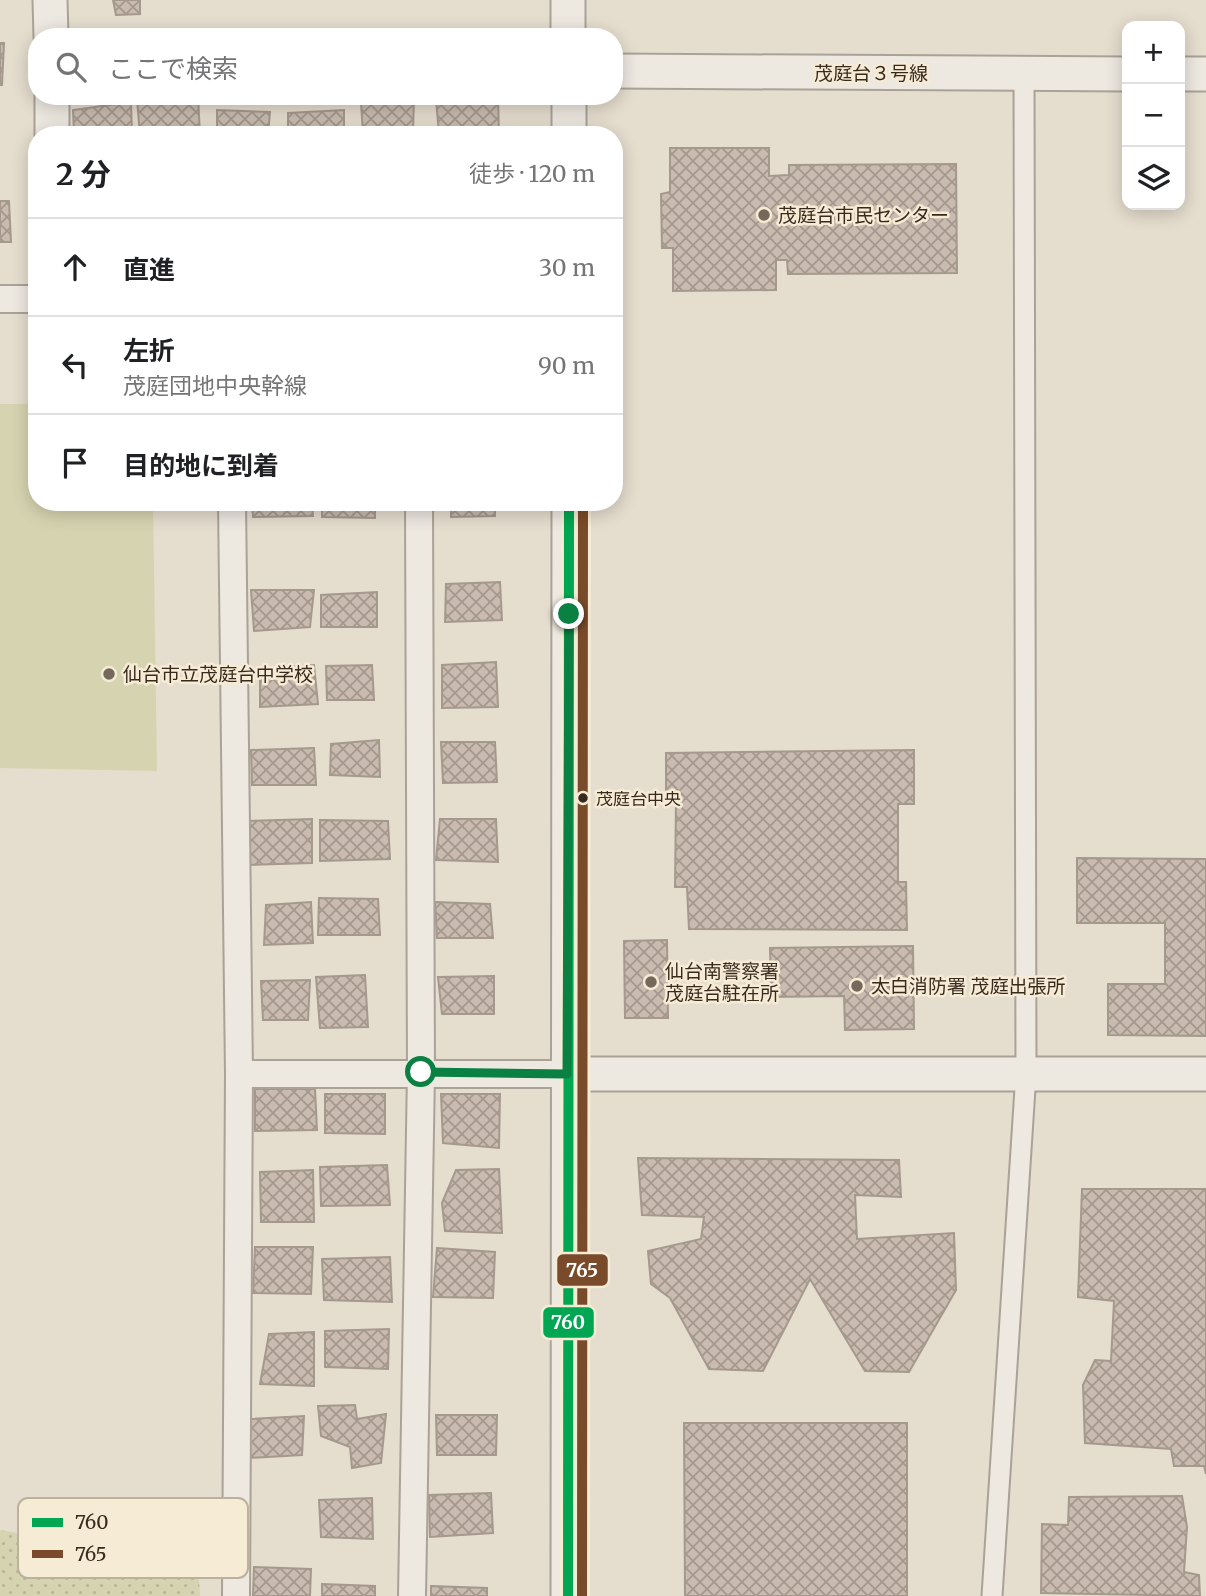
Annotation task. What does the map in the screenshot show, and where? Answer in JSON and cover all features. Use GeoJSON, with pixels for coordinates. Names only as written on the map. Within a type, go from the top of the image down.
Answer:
{"type":"FeatureCollection","features":[{"type":"Feature","properties":{"kind":"street"},"geometry":{"type":"LineString","coordinates":[[50,0],[51,28]]}},
{"type":"Feature","properties":{"kind":"street"},"geometry":{"type":"LineString","coordinates":[[568,0],[568,28]]}},
{"type":"Feature","properties":{"kind":"street","name":"茂庭台３号線"},"geometry":{"type":"LineString","coordinates":[[623,71],[1122,74]]}},
{"type":"Feature","properties":{"kind":"street"},"geometry":{"type":"LineString","coordinates":[[992,1596],[1026,1073],[1024,74]]}},
{"type":"Feature","properties":{"kind":"street"},"geometry":{"type":"LineString","coordinates":[[1185,74],[1206,74]]}},
{"type":"Feature","properties":{"kind":"street"},"geometry":{"type":"LineString","coordinates":[[52,105],[52,126]]}},
{"type":"Feature","properties":{"kind":"street"},"geometry":{"type":"LineString","coordinates":[[569,105],[569,126]]}},
{"type":"Feature","properties":{"kind":"street"},"geometry":{"type":"LineString","coordinates":[[0,299],[28,299]]}},
{"type":"Feature","properties":{"kind":"street"},"geometry":{"type":"LineString","coordinates":[[232,511],[239,1074],[237,1498]]}},
{"type":"Feature","properties":{"kind":"street"},"geometry":{"type":"LineString","coordinates":[[412,1596],[421,1072],[419,511]]}},
{"type":"Feature","properties":{"kind":"street"},"geometry":{"type":"LineString","coordinates":[[568,1596],[569,511]]}},
{"type":"Feature","properties":{"kind":"street"},"geometry":{"type":"LineString","coordinates":[[239,1074],[1206,1074]]}},
{"type":"Feature","properties":{"kind":"street"},"geometry":{"type":"LineString","coordinates":[[236,1578],[236,1596]]}},
{"type":"Feature","properties":{"kind":"shaded area"},"geometry":{"type":"Polygon","coordinates":[[[0,404],[28,404],[28,511],[153,511],[157,771],[0,768],[0,404]]]}},
{"type":"Feature","properties":{"kind":"shaded area"},"geometry":{"type":"Polygon","coordinates":[[[0,1530],[18,1533],[18,1578],[199,1578],[200,1596],[0,1596],[0,1530]]]}},
{"type":"Feature","properties":{"kind":"building"},"geometry":{"type":"Polygon","coordinates":[[[113,0],[140,0],[140,14],[116,15],[113,0]]]}},
{"type":"Feature","properties":{"kind":"building"},"geometry":{"type":"Polygon","coordinates":[[[0,43],[4,43],[2,85],[0,85],[0,43]]]}},
{"type":"Feature","properties":{"kind":"building"},"geometry":{"type":"Polygon","coordinates":[[[131,105],[132,126],[74,126],[73,110],[131,105]]]}},
{"type":"Feature","properties":{"kind":"building"},"geometry":{"type":"Polygon","coordinates":[[[138,105],[198,105],[200,126],[139,126],[138,105]]]}},
{"type":"Feature","properties":{"kind":"building"},"geometry":{"type":"Polygon","coordinates":[[[361,105],[414,105],[413,126],[362,126],[361,105]]]}},
{"type":"Feature","properties":{"kind":"building"},"geometry":{"type":"Polygon","coordinates":[[[437,105],[498,105],[499,126],[438,126],[437,105]]]}},
{"type":"Feature","properties":{"kind":"building"},"geometry":{"type":"Polygon","coordinates":[[[217,110],[270,112],[269,126],[217,126],[217,110]]]}},
{"type":"Feature","properties":{"kind":"building"},"geometry":{"type":"Polygon","coordinates":[[[344,110],[344,126],[288,126],[288,113],[344,110]]]}},
{"type":"Feature","properties":{"kind":"building"},"geometry":{"type":"Polygon","coordinates":[[[670,148],[769,148],[769,176],[789,175],[789,165],[956,164],[957,273],[788,274],[787,260],[776,260],[776,290],[673,291],[673,248],[662,248],[661,194],[670,192],[670,148]]]}},
{"type":"Feature","properties":{"kind":"building"},"geometry":{"type":"Polygon","coordinates":[[[0,201],[9,201],[11,242],[0,242],[0,201]]]}},
{"type":"Feature","properties":{"kind":"building"},"geometry":{"type":"Polygon","coordinates":[[[253,511],[313,511],[313,516],[253,517],[253,511]]]}},
{"type":"Feature","properties":{"kind":"building"},"geometry":{"type":"Polygon","coordinates":[[[322,511],[375,511],[375,518],[322,517],[322,511]]]}},
{"type":"Feature","properties":{"kind":"building"},"geometry":{"type":"Polygon","coordinates":[[[451,511],[495,511],[495,516],[451,517],[451,511]]]}},
{"type":"Feature","properties":{"kind":"building"},"geometry":{"type":"Polygon","coordinates":[[[500,582],[502,620],[445,622],[446,584],[500,582]]]}},
{"type":"Feature","properties":{"kind":"building"},"geometry":{"type":"Polygon","coordinates":[[[251,590],[314,590],[310,627],[254,631],[251,590]]]}},
{"type":"Feature","properties":{"kind":"building"},"geometry":{"type":"Polygon","coordinates":[[[377,592],[377,627],[321,627],[321,595],[377,592]]]}},
{"type":"Feature","properties":{"kind":"building"},"geometry":{"type":"Polygon","coordinates":[[[496,662],[498,707],[442,708],[442,665],[496,662]]]}},
{"type":"Feature","properties":{"kind":"building"},"geometry":{"type":"Polygon","coordinates":[[[314,665],[318,704],[260,707],[260,669],[314,665]]]}},
{"type":"Feature","properties":{"kind":"building"},"geometry":{"type":"Polygon","coordinates":[[[372,665],[374,700],[327,700],[326,666],[372,665]]]}},
{"type":"Feature","properties":{"kind":"building"},"geometry":{"type":"Polygon","coordinates":[[[379,740],[380,777],[330,775],[331,744],[379,740]]]}},
{"type":"Feature","properties":{"kind":"building"},"geometry":{"type":"Polygon","coordinates":[[[441,742],[495,742],[497,782],[443,783],[441,742]]]}},
{"type":"Feature","properties":{"kind":"building"},"geometry":{"type":"Polygon","coordinates":[[[314,748],[316,785],[252,785],[251,750],[314,748]]]}},
{"type":"Feature","properties":{"kind":"building"},"geometry":{"type":"Polygon","coordinates":[[[914,750],[914,804],[898,804],[898,882],[906,882],[907,930],[689,929],[687,887],[675,887],[676,799],[666,799],[666,753],[914,750]]]}},
{"type":"Feature","properties":{"kind":"building"},"geometry":{"type":"Polygon","coordinates":[[[312,819],[312,863],[248,865],[246,821],[312,819]]]}},
{"type":"Feature","properties":{"kind":"building"},"geometry":{"type":"Polygon","coordinates":[[[440,819],[496,819],[498,862],[436,860],[440,819]]]}},
{"type":"Feature","properties":{"kind":"building"},"geometry":{"type":"Polygon","coordinates":[[[320,820],[388,821],[390,859],[320,861],[320,820]]]}},
{"type":"Feature","properties":{"kind":"building"},"geometry":{"type":"Polygon","coordinates":[[[1077,858],[1206,859],[1206,1036],[1108,1035],[1108,984],[1165,984],[1165,923],[1077,923],[1077,858]]]}},
{"type":"Feature","properties":{"kind":"building"},"geometry":{"type":"Polygon","coordinates":[[[319,898],[378,899],[380,935],[318,935],[319,898]]]}},
{"type":"Feature","properties":{"kind":"building"},"geometry":{"type":"Polygon","coordinates":[[[311,902],[313,943],[264,945],[266,905],[311,902]]]}},
{"type":"Feature","properties":{"kind":"building"},"geometry":{"type":"Polygon","coordinates":[[[435,902],[490,904],[493,938],[437,938],[435,902]]]}},
{"type":"Feature","properties":{"kind":"building"},"geometry":{"type":"Polygon","coordinates":[[[667,940],[668,1018],[625,1018],[624,941],[667,940]]]}},
{"type":"Feature","properties":{"kind":"building"},"geometry":{"type":"Polygon","coordinates":[[[913,946],[914,1029],[845,1030],[844,996],[771,997],[770,948],[913,946]]]}},
{"type":"Feature","properties":{"kind":"building"},"geometry":{"type":"Polygon","coordinates":[[[365,975],[368,1027],[320,1028],[316,977],[365,975]]]}},
{"type":"Feature","properties":{"kind":"building"},"geometry":{"type":"Polygon","coordinates":[[[494,976],[494,1014],[442,1014],[438,977],[494,976]]]}},
{"type":"Feature","properties":{"kind":"building"},"geometry":{"type":"Polygon","coordinates":[[[310,980],[308,1020],[263,1020],[261,981],[310,980]]]}},
{"type":"Feature","properties":{"kind":"building"},"geometry":{"type":"Polygon","coordinates":[[[255,1089],[315,1089],[317,1130],[255,1131],[255,1089]]]}},
{"type":"Feature","properties":{"kind":"building"},"geometry":{"type":"Polygon","coordinates":[[[325,1094],[385,1094],[385,1134],[325,1133],[325,1094]]]}},
{"type":"Feature","properties":{"kind":"building"},"geometry":{"type":"Polygon","coordinates":[[[441,1094],[500,1094],[499,1148],[443,1143],[441,1094]]]}},
{"type":"Feature","properties":{"kind":"building"},"geometry":{"type":"Polygon","coordinates":[[[638,1158],[899,1160],[901,1197],[855,1195],[857,1239],[954,1233],[956,1290],[909,1372],[865,1371],[810,1279],[763,1371],[709,1369],[670,1298],[651,1284],[648,1251],[701,1239],[704,1217],[642,1215],[638,1158]]]}},
{"type":"Feature","properties":{"kind":"building"},"geometry":{"type":"Polygon","coordinates":[[[387,1165],[390,1205],[321,1206],[320,1167],[387,1165]]]}},
{"type":"Feature","properties":{"kind":"building"},"geometry":{"type":"Polygon","coordinates":[[[499,1169],[502,1233],[445,1231],[442,1203],[456,1170],[499,1169]]]}},
{"type":"Feature","properties":{"kind":"building"},"geometry":{"type":"Polygon","coordinates":[[[313,1170],[314,1222],[261,1222],[260,1172],[313,1170]]]}},
{"type":"Feature","properties":{"kind":"building"},"geometry":{"type":"Polygon","coordinates":[[[1082,1189],[1206,1189],[1206,1474],[1204,1466],[1174,1466],[1171,1449],[1085,1443],[1083,1385],[1095,1360],[1111,1361],[1114,1301],[1078,1297],[1082,1189]]]}},
{"type":"Feature","properties":{"kind":"building"},"geometry":{"type":"Polygon","coordinates":[[[255,1247],[313,1247],[311,1294],[253,1293],[255,1247]]]}},
{"type":"Feature","properties":{"kind":"building"},"geometry":{"type":"Polygon","coordinates":[[[437,1248],[495,1252],[493,1298],[433,1297],[437,1248]]]}},
{"type":"Feature","properties":{"kind":"building"},"geometry":{"type":"Polygon","coordinates":[[[390,1257],[392,1302],[324,1300],[322,1259],[390,1257]]]}},
{"type":"Feature","properties":{"kind":"building"},"geometry":{"type":"Polygon","coordinates":[[[389,1329],[388,1369],[325,1367],[325,1331],[389,1329]]]}},
{"type":"Feature","properties":{"kind":"building"},"geometry":{"type":"Polygon","coordinates":[[[314,1332],[314,1386],[260,1384],[269,1334],[314,1332]]]}},
{"type":"Feature","properties":{"kind":"building"},"geometry":{"type":"Polygon","coordinates":[[[355,1405],[357,1419],[386,1414],[381,1463],[352,1468],[350,1447],[321,1436],[318,1406],[355,1405]]]}},
{"type":"Feature","properties":{"kind":"building"},"geometry":{"type":"Polygon","coordinates":[[[436,1415],[497,1415],[496,1455],[437,1455],[436,1415]]]}},
{"type":"Feature","properties":{"kind":"building"},"geometry":{"type":"Polygon","coordinates":[[[304,1416],[302,1455],[249,1458],[251,1419],[304,1416]]]}},
{"type":"Feature","properties":{"kind":"building"},"geometry":{"type":"Polygon","coordinates":[[[684,1423],[907,1423],[907,1596],[685,1596],[684,1423]]]}},
{"type":"Feature","properties":{"kind":"building"},"geometry":{"type":"Polygon","coordinates":[[[491,1493],[493,1533],[430,1537],[429,1495],[491,1493]]]}},
{"type":"Feature","properties":{"kind":"building"},"geometry":{"type":"Polygon","coordinates":[[[1182,1496],[1187,1527],[1184,1572],[1199,1575],[1200,1596],[1041,1593],[1042,1524],[1068,1525],[1069,1497],[1182,1496]]]}},
{"type":"Feature","properties":{"kind":"building"},"geometry":{"type":"Polygon","coordinates":[[[372,1498],[373,1539],[321,1537],[319,1500],[372,1498]]]}},
{"type":"Feature","properties":{"kind":"building"},"geometry":{"type":"Polygon","coordinates":[[[254,1567],[311,1569],[310,1596],[253,1596],[254,1567]]]}},
{"type":"Feature","properties":{"kind":"building"},"geometry":{"type":"Polygon","coordinates":[[[322,1584],[375,1586],[375,1596],[322,1596],[322,1584]]]}},
{"type":"Feature","properties":{"kind":"building"},"geometry":{"type":"Polygon","coordinates":[[[431,1586],[487,1588],[487,1596],[431,1596],[431,1586]]]}},
{"type":"Feature","properties":{"kind":"transit line","name":"760"},"geometry":{"type":"LineString","coordinates":[[568,1596],[569,511]]}},
{"type":"Feature","properties":{"kind":"transit line","name":"765"},"geometry":{"type":"LineString","coordinates":[[582,1596],[583,511]]}},
{"type":"Feature","properties":{"kind":"place","name":"茂庭台市民センター"},"geometry":{"type":"Point","coordinates":[764,215]}},
{"type":"Feature","properties":{"kind":"place","name":"仙台市立茂庭台中学校"},"geometry":{"type":"Point","coordinates":[109,674]}},
{"type":"Feature","properties":{"kind":"place","name":"茂庭台中央"},"geometry":{"type":"Point","coordinates":[583,798]}},
{"type":"Feature","properties":{"kind":"place","name":"仙台南警察署 茂庭台駐在所"},"geometry":{"type":"Point","coordinates":[651,982]}},
{"type":"Feature","properties":{"kind":"place","name":"太白消防署 茂庭出張所"},"geometry":{"type":"Point","coordinates":[857,986]}},
{"type":"Feature","properties":{"kind":"route"},"geometry":{"type":"LineString","coordinates":[[421,1072],[567,1074],[569,614]]}}]}
